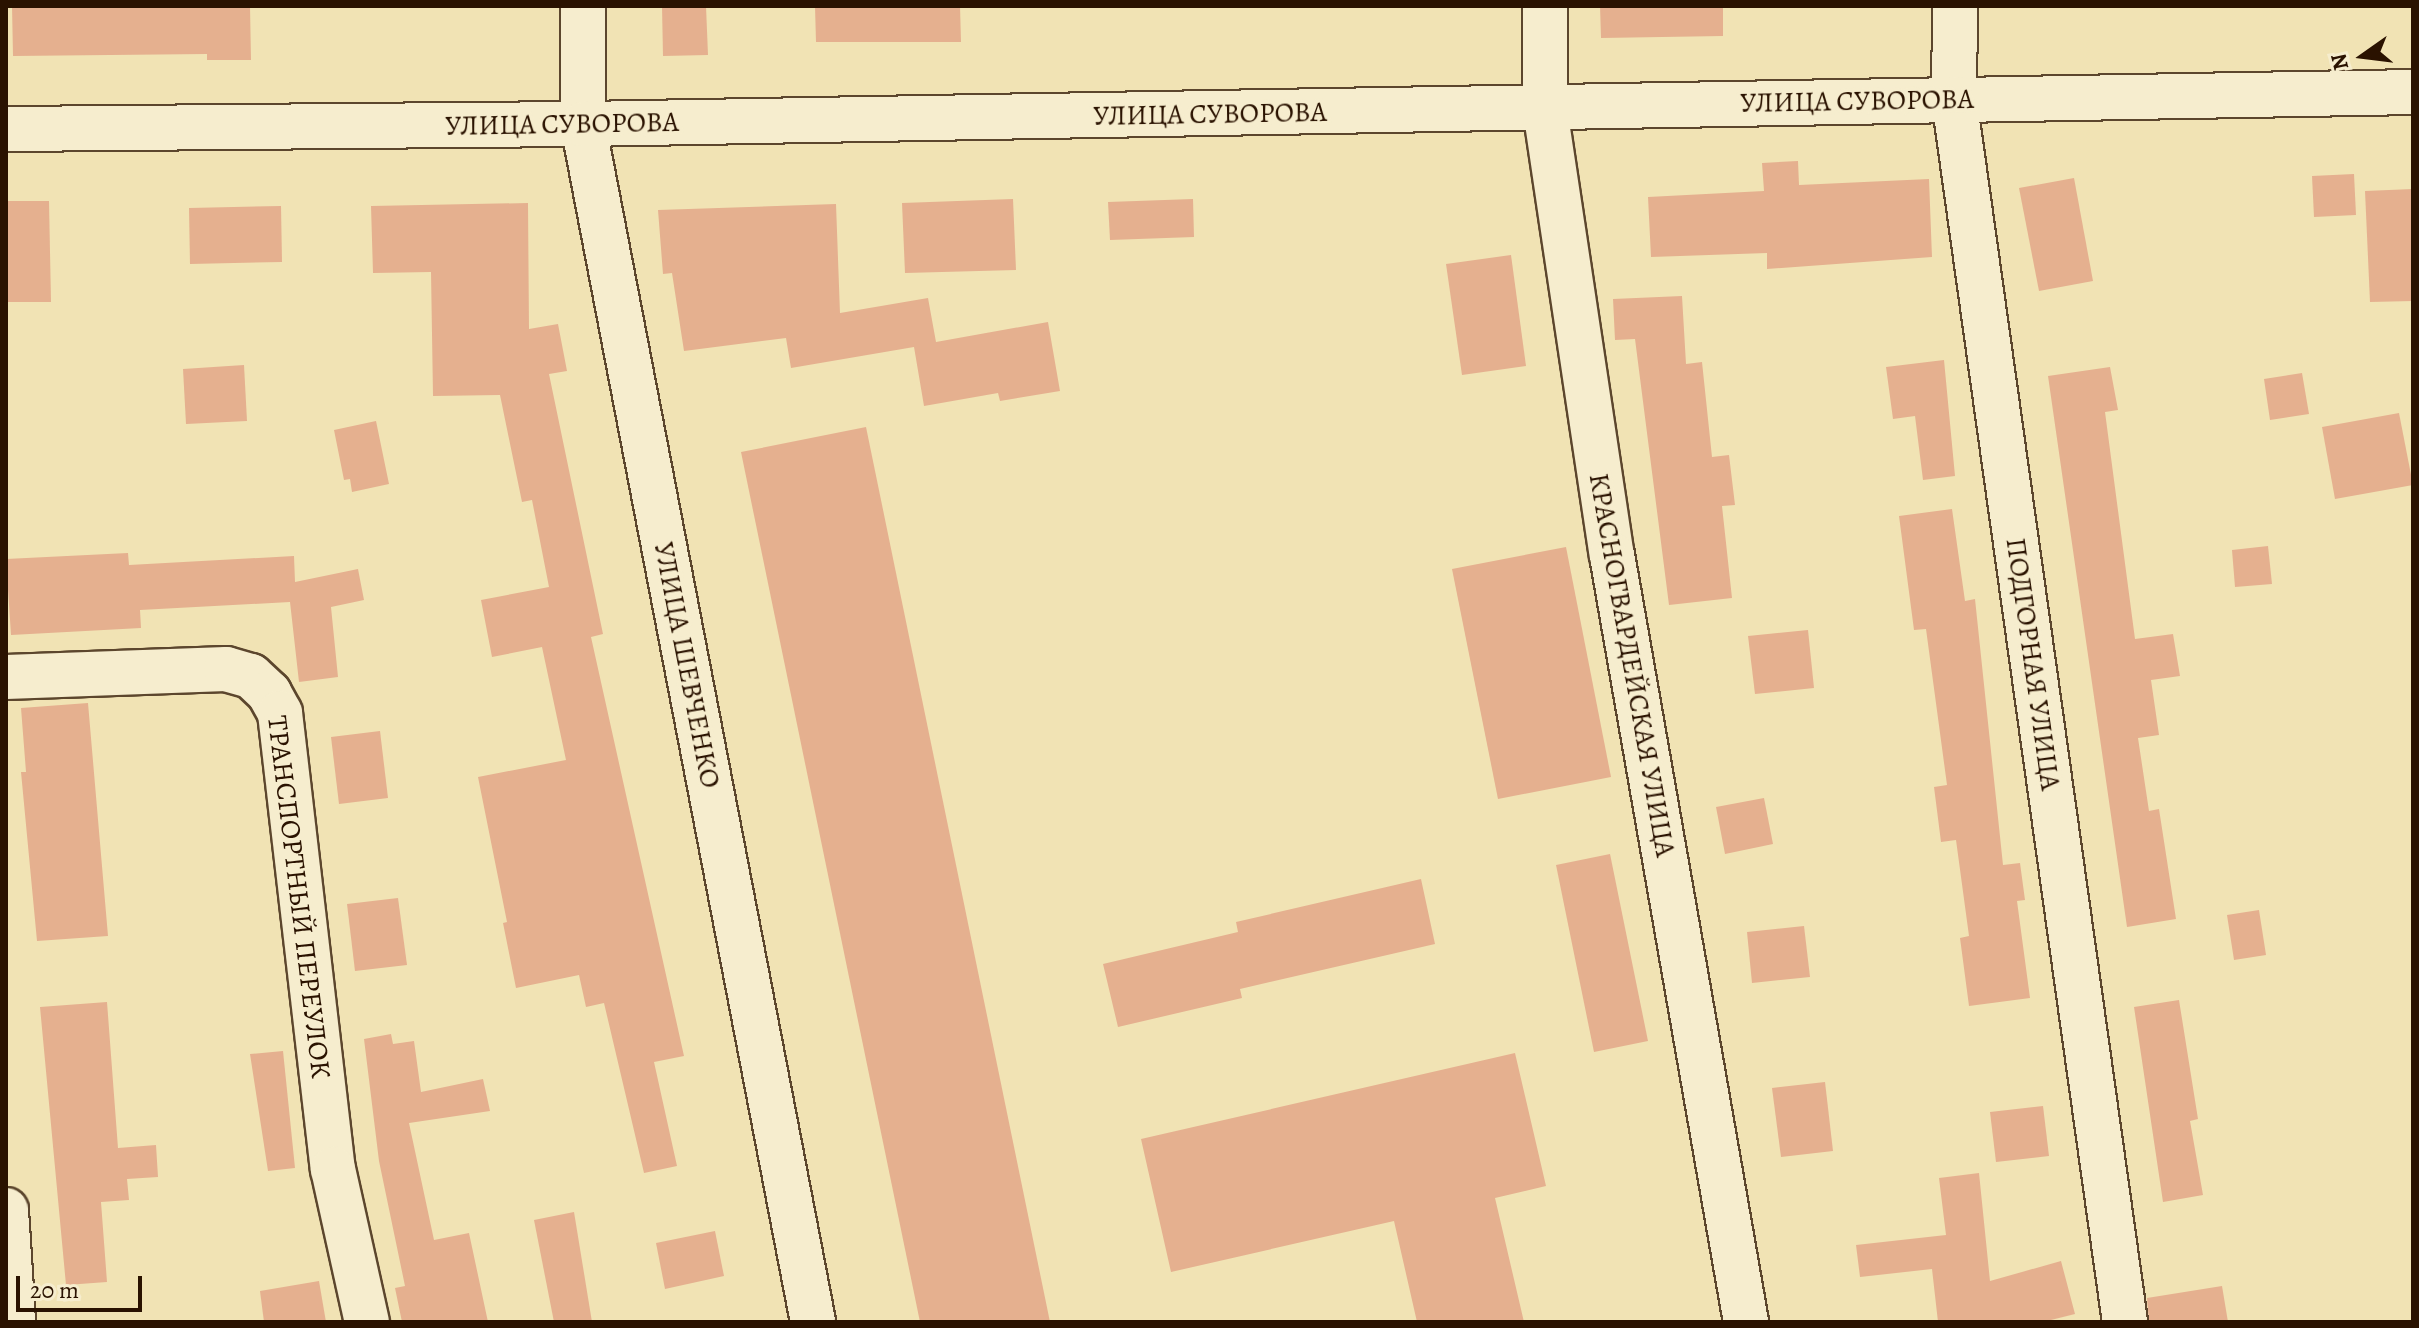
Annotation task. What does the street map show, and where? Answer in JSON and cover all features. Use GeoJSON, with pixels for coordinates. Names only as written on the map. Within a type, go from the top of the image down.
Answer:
{"type":"FeatureCollection","features":[{"type":"Feature","properties":{"kind":"street","name":"УЛИЦА ШЕВЧЕНКО"},"geometry":{"type":"LineString","coordinates":[[583,6],[583,124],[813,1322]]}},
{"type":"Feature","properties":{"kind":"street","name":"КРАСНОГВАРДЕЙСКАЯ УЛИЦА"},"geometry":{"type":"LineString","coordinates":[[1545,6],[1545,109],[1612,555],[1746,1322]]}},
{"type":"Feature","properties":{"kind":"street","name":"ПОДГОРНАЯ УЛИЦА"},"geometry":{"type":"LineString","coordinates":[[1955,6],[1954,99],[2125,1322]]}},
{"type":"Feature","properties":{"kind":"street","name":"УЛИЦА СУВОРОВА"},"geometry":{"type":"LineString","coordinates":[[6,129],[583,124],[2413,92]]}},
{"type":"Feature","properties":{"kind":"street","name":"ТРАНСПОРТНЫЙ ПЕРЕУЛОК"},"geometry":{"type":"LineString","coordinates":[[6,677],[226,669],[251,676],[269,693],[280,713],[333,1169],[367,1322]]}},
{"type":"Feature","properties":{"kind":"street"},"geometry":{"type":"LineString","coordinates":[[6,1210],[13,1322]]}},
{"type":"Feature","properties":{"kind":"building"},"geometry":{"type":"Polygon","coordinates":[[[12,6],[250,6],[251,60],[207,60],[207,54],[13,56],[12,6]]]}},
{"type":"Feature","properties":{"kind":"building"},"geometry":{"type":"Polygon","coordinates":[[[662,6],[706,6],[708,55],[663,56],[662,6]]]}},
{"type":"Feature","properties":{"kind":"building"},"geometry":{"type":"Polygon","coordinates":[[[815,6],[960,6],[961,42],[816,42],[815,6]]]}},
{"type":"Feature","properties":{"kind":"building"},"geometry":{"type":"Polygon","coordinates":[[[1600,6],[1723,6],[1723,36],[1601,38],[1600,6]]]}},
{"type":"Feature","properties":{"kind":"building"},"geometry":{"type":"Polygon","coordinates":[[[1798,161],[1799,185],[1929,179],[1932,257],[1767,269],[1767,253],[1651,257],[1648,197],[1764,191],[1762,163],[1798,161]]]}},
{"type":"Feature","properties":{"kind":"building"},"geometry":{"type":"Polygon","coordinates":[[[2354,174],[2356,215],[2314,217],[2312,176],[2354,174]]]}},
{"type":"Feature","properties":{"kind":"building"},"geometry":{"type":"Polygon","coordinates":[[[2074,178],[2093,281],[2039,291],[2019,188],[2074,178]]]}},
{"type":"Feature","properties":{"kind":"building"},"geometry":{"type":"Polygon","coordinates":[[[2413,189],[2413,301],[2370,302],[2365,191],[2413,189]]]}},
{"type":"Feature","properties":{"kind":"building"},"geometry":{"type":"Polygon","coordinates":[[[1013,199],[1016,270],[905,273],[902,203],[1013,199]]]}},
{"type":"Feature","properties":{"kind":"building"},"geometry":{"type":"Polygon","coordinates":[[[1193,199],[1194,237],[1110,240],[1108,202],[1193,199]]]}},
{"type":"Feature","properties":{"kind":"building"},"geometry":{"type":"Polygon","coordinates":[[[6,201],[49,201],[51,302],[6,302],[6,201]]]}},
{"type":"Feature","properties":{"kind":"building"},"geometry":{"type":"Polygon","coordinates":[[[528,203],[529,329],[558,324],[567,371],[549,374],[603,634],[591,637],[684,1056],[654,1062],[677,1166],[644,1173],[604,1003],[586,1007],[579,975],[516,988],[503,923],[507,922],[478,777],[566,760],[542,647],[492,657],[481,600],[549,587],[532,500],[522,502],[500,395],[433,396],[431,272],[373,273],[371,206],[528,203]]]}},
{"type":"Feature","properties":{"kind":"building"},"geometry":{"type":"Polygon","coordinates":[[[836,204],[840,313],[928,298],[936,342],[1048,322],[1060,391],[1000,401],[998,393],[924,406],[914,347],[791,368],[786,338],[684,351],[672,273],[663,274],[658,210],[836,204]]]}},
{"type":"Feature","properties":{"kind":"building"},"geometry":{"type":"Polygon","coordinates":[[[281,206],[282,262],[190,264],[189,208],[281,206]]]}},
{"type":"Feature","properties":{"kind":"building"},"geometry":{"type":"Polygon","coordinates":[[[1511,255],[1526,366],[1462,375],[1446,264],[1511,255]]]}},
{"type":"Feature","properties":{"kind":"building"},"geometry":{"type":"Polygon","coordinates":[[[1682,296],[1686,364],[1702,362],[1712,457],[1729,455],[1735,505],[1722,506],[1732,598],[1669,605],[1635,339],[1615,340],[1613,299],[1682,296]]]}},
{"type":"Feature","properties":{"kind":"building"},"geometry":{"type":"Polygon","coordinates":[[[1944,360],[1955,476],[1923,480],[1915,416],[1893,419],[1886,367],[1944,360]]]}},
{"type":"Feature","properties":{"kind":"building"},"geometry":{"type":"Polygon","coordinates":[[[244,365],[247,421],[186,424],[183,369],[244,365]]]}},
{"type":"Feature","properties":{"kind":"building"},"geometry":{"type":"Polygon","coordinates":[[[2110,367],[2118,410],[2105,412],[2135,639],[2173,634],[2180,676],[2151,680],[2159,735],[2138,738],[2149,811],[2159,809],[2176,919],[2127,927],[2048,376],[2110,367]]]}},
{"type":"Feature","properties":{"kind":"building"},"geometry":{"type":"Polygon","coordinates":[[[2302,373],[2309,414],[2270,420],[2264,379],[2302,373]]]}},
{"type":"Feature","properties":{"kind":"building"},"geometry":{"type":"Polygon","coordinates":[[[2399,413],[2413,485],[2335,499],[2322,427],[2399,413]]]}},
{"type":"Feature","properties":{"kind":"building"},"geometry":{"type":"Polygon","coordinates":[[[376,421],[389,484],[352,492],[350,479],[344,480],[334,430],[376,421]]]}},
{"type":"Feature","properties":{"kind":"building"},"geometry":{"type":"Polygon","coordinates":[[[866,427],[1050,1322],[920,1322],[741,452],[866,427]]]}},
{"type":"Feature","properties":{"kind":"building"},"geometry":{"type":"Polygon","coordinates":[[[1952,509],[1965,601],[1975,599],[2003,865],[2020,863],[2025,900],[2017,901],[2030,998],[1969,1006],[1960,938],[1969,936],[1956,840],[1941,842],[1934,787],[1947,785],[1926,629],[1914,630],[1899,516],[1952,509]]]}},
{"type":"Feature","properties":{"kind":"building"},"geometry":{"type":"Polygon","coordinates":[[[2268,546],[2272,584],[2235,587],[2232,550],[2268,546]]]}},
{"type":"Feature","properties":{"kind":"building"},"geometry":{"type":"Polygon","coordinates":[[[1566,547],[1611,777],[1498,799],[1452,569],[1566,547]]]}},
{"type":"Feature","properties":{"kind":"building"},"geometry":{"type":"Polygon","coordinates":[[[128,553],[129,565],[294,556],[295,582],[358,569],[364,600],[331,607],[338,677],[299,682],[290,602],[140,610],[141,628],[11,635],[6,559],[128,553]]]}},
{"type":"Feature","properties":{"kind":"building"},"geometry":{"type":"Polygon","coordinates":[[[1808,630],[1814,688],[1755,694],[1748,636],[1808,630]]]}},
{"type":"Feature","properties":{"kind":"building"},"geometry":{"type":"Polygon","coordinates":[[[88,703],[108,936],[37,941],[21,772],[26,772],[21,708],[88,703]]]}},
{"type":"Feature","properties":{"kind":"building"},"geometry":{"type":"Polygon","coordinates":[[[380,731],[388,798],[339,804],[331,737],[380,731]]]}},
{"type":"Feature","properties":{"kind":"building"},"geometry":{"type":"Polygon","coordinates":[[[1764,798],[1773,844],[1725,854],[1716,807],[1764,798]]]}},
{"type":"Feature","properties":{"kind":"building"},"geometry":{"type":"Polygon","coordinates":[[[1610,854],[1648,1041],[1594,1052],[1556,865],[1610,854]]]}},
{"type":"Feature","properties":{"kind":"building"},"geometry":{"type":"Polygon","coordinates":[[[1421,879],[1435,944],[1240,989],[1242,998],[1118,1027],[1103,964],[1238,932],[1236,922],[1421,879]]]}},
{"type":"Feature","properties":{"kind":"building"},"geometry":{"type":"Polygon","coordinates":[[[398,898],[407,965],[355,971],[347,904],[398,898]]]}},
{"type":"Feature","properties":{"kind":"building"},"geometry":{"type":"Polygon","coordinates":[[[2259,910],[2266,955],[2234,960],[2227,915],[2259,910]]]}},
{"type":"Feature","properties":{"kind":"building"},"geometry":{"type":"Polygon","coordinates":[[[1804,926],[1810,977],[1752,983],[1747,932],[1804,926]]]}},
{"type":"Feature","properties":{"kind":"building"},"geometry":{"type":"Polygon","coordinates":[[[2179,1000],[2198,1119],[2190,1121],[2203,1195],[2163,1202],[2134,1007],[2179,1000]]]}},
{"type":"Feature","properties":{"kind":"building"},"geometry":{"type":"Polygon","coordinates":[[[107,1002],[118,1148],[156,1145],[158,1177],[127,1179],[129,1200],[101,1202],[107,1282],[66,1285],[40,1007],[107,1002]]]}},
{"type":"Feature","properties":{"kind":"building"},"geometry":{"type":"Polygon","coordinates":[[[391,1034],[393,1044],[414,1041],[421,1092],[483,1079],[490,1111],[409,1123],[434,1240],[469,1233],[488,1322],[402,1322],[395,1288],[405,1286],[379,1161],[364,1039],[391,1034]]]}},
{"type":"Feature","properties":{"kind":"building"},"geometry":{"type":"Polygon","coordinates":[[[283,1051],[295,1168],[268,1171],[250,1054],[283,1051]]]}},
{"type":"Feature","properties":{"kind":"building"},"geometry":{"type":"Polygon","coordinates":[[[1515,1053],[1546,1186],[1495,1198],[1524,1322],[1417,1322],[1394,1221],[1171,1272],[1141,1139],[1515,1053]]]}},
{"type":"Feature","properties":{"kind":"building"},"geometry":{"type":"Polygon","coordinates":[[[1825,1082],[1833,1151],[1781,1157],[1772,1088],[1825,1082]]]}},
{"type":"Feature","properties":{"kind":"building"},"geometry":{"type":"Polygon","coordinates":[[[2043,1106],[2049,1156],[1996,1162],[1990,1112],[2043,1106]]]}},
{"type":"Feature","properties":{"kind":"building"},"geometry":{"type":"Polygon","coordinates":[[[1979,1173],[1990,1281],[2061,1261],[2075,1314],[2043,1322],[1938,1322],[1932,1269],[1860,1277],[1856,1245],[1946,1235],[1939,1178],[1979,1173]]]}},
{"type":"Feature","properties":{"kind":"building"},"geometry":{"type":"Polygon","coordinates":[[[574,1212],[592,1322],[554,1322],[534,1220],[574,1212]]]}},
{"type":"Feature","properties":{"kind":"building"},"geometry":{"type":"Polygon","coordinates":[[[715,1231],[724,1276],[665,1289],[656,1243],[715,1231]]]}},
{"type":"Feature","properties":{"kind":"building"},"geometry":{"type":"Polygon","coordinates":[[[319,1281],[326,1322],[264,1322],[260,1291],[319,1281]]]}},
{"type":"Feature","properties":{"kind":"building"},"geometry":{"type":"Polygon","coordinates":[[[2222,1286],[2228,1322],[2149,1322],[2147,1298],[2222,1286]]]}}]}
